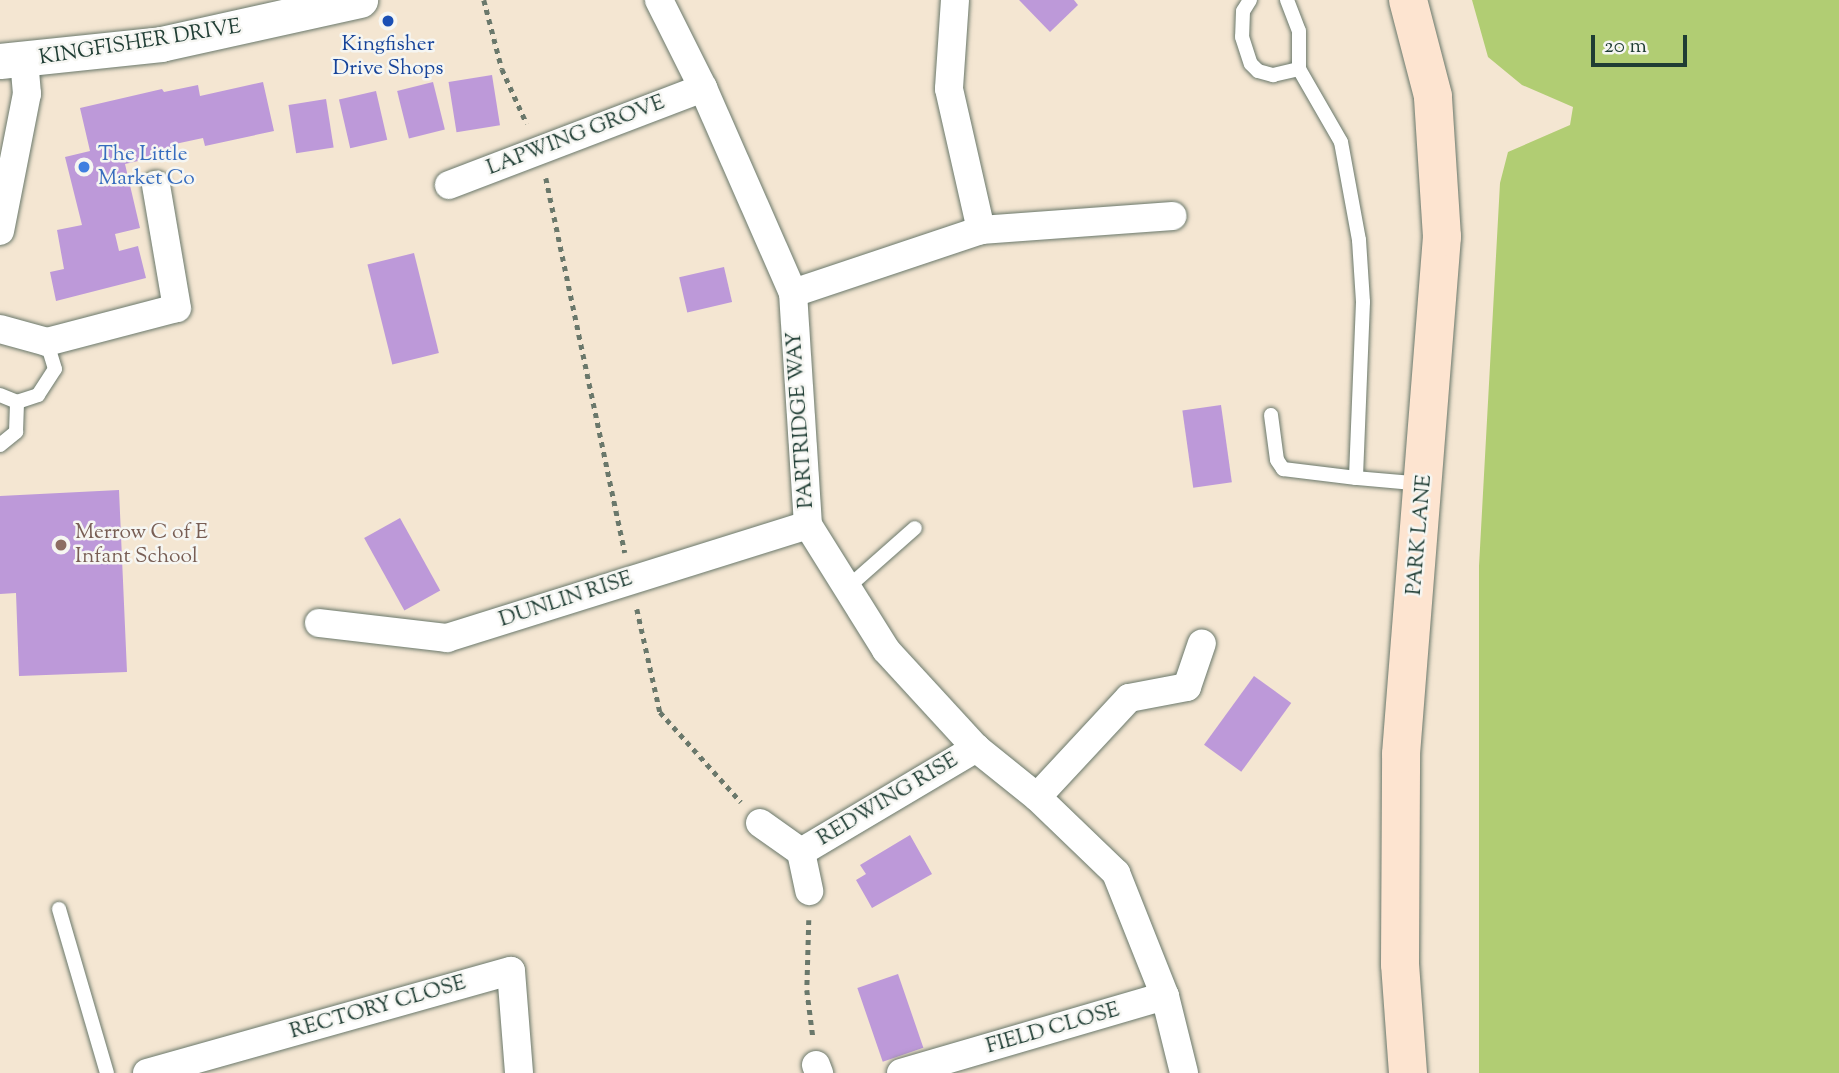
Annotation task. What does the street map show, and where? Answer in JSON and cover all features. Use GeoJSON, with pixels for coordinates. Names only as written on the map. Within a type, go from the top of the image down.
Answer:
{"type":"FeatureCollection","features":[{"type":"Feature","properties":{"kind":"main road","name":"PARK LANE"},"geometry":{"type":"LineString","coordinates":[[1408,0],[1433,96],[1442,237],[1401,754],[1400,964],[1408,1073]]}},
{"type":"Feature","properties":{"kind":"street","name":"KINGFISHER DRIVE"},"geometry":{"type":"LineString","coordinates":[[12,61],[161,44],[301,8],[360,0]]}},
{"type":"Feature","properties":{"kind":"street","name":"PARTRIDGE WAY"},"geometry":{"type":"LineString","coordinates":[[659,0],[703,88],[793,293],[808,525],[886,650],[976,748],[1037,797],[1116,873],[1165,996],[1184,1073]]}},
{"type":"Feature","properties":{"kind":"street"},"geometry":{"type":"LineString","coordinates":[[955,0],[949,89],[981,230]]}},
{"type":"Feature","properties":{"kind":"street"},"geometry":{"type":"LineString","coordinates":[[0,231],[5,186],[27,94],[12,61]]}},
{"type":"Feature","properties":{"kind":"street","name":"LAPWING GROVE"},"geometry":{"type":"LineString","coordinates":[[449,185],[703,88]]}},
{"type":"Feature","properties":{"kind":"street"},"geometry":{"type":"LineString","coordinates":[[0,328],[47,342],[177,308],[156,185]]}},
{"type":"Feature","properties":{"kind":"street"},"geometry":{"type":"LineString","coordinates":[[793,293],[981,230],[1172,216]]}},
{"type":"Feature","properties":{"kind":"street","name":"DUNLIN RISE"},"geometry":{"type":"LineString","coordinates":[[319,623],[447,638],[808,525]]}},
{"type":"Feature","properties":{"kind":"street"},"geometry":{"type":"LineString","coordinates":[[1037,797],[1129,698],[1187,687],[1202,643]]}},
{"type":"Feature","properties":{"kind":"street","name":"REDWING RISE"},"geometry":{"type":"LineString","coordinates":[[801,852],[976,748]]}},
{"type":"Feature","properties":{"kind":"street","name":"REDWING RISE"},"geometry":{"type":"LineString","coordinates":[[760,823],[801,852],[810,891]]}},
{"type":"Feature","properties":{"kind":"street","name":"RECTORY CLOSE"},"geometry":{"type":"LineString","coordinates":[[147,1073],[511,971],[519,1073]]}},
{"type":"Feature","properties":{"kind":"street","name":"FIELD CLOSE"},"geometry":{"type":"LineString","coordinates":[[901,1073],[1165,996]]}},
{"type":"Feature","properties":{"kind":"lane"},"geometry":{"type":"LineString","coordinates":[[1250,0],[1243,11],[1242,37],[1251,64],[1258,71],[1273,75],[1299,69]]}},
{"type":"Feature","properties":{"kind":"lane"},"geometry":{"type":"LineString","coordinates":[[1287,0],[1299,31],[1299,69],[1341,142],[1359,240],[1363,302],[1356,478]]}},
{"type":"Feature","properties":{"kind":"lane"},"geometry":{"type":"LineString","coordinates":[[0,395],[17,402],[38,396],[55,369],[47,342]]}},
{"type":"Feature","properties":{"kind":"lane"},"geometry":{"type":"LineString","coordinates":[[0,445],[16,432],[17,402]]}},
{"type":"Feature","properties":{"kind":"lane"},"geometry":{"type":"LineString","coordinates":[[1271,415],[1277,460],[1283,469],[1424,484]]}},
{"type":"Feature","properties":{"kind":"lane"},"geometry":{"type":"LineString","coordinates":[[848,587],[915,528]]}},
{"type":"Feature","properties":{"kind":"lane"},"geometry":{"type":"LineString","coordinates":[[59,909],[107,1073]]}},
{"type":"Feature","properties":{"kind":"path"},"geometry":{"type":"LineString","coordinates":[[484,0],[502,69],[540,150],[660,712],[760,823]]}},
{"type":"Feature","properties":{"kind":"path"},"geometry":{"type":"LineString","coordinates":[[810,891],[807,990],[818,1069]]}},
{"type":"Feature","properties":{"kind":"green space"},"geometry":{"type":"Polygon","coordinates":[[[1472,0],[1839,0],[1839,1073],[1479,1073],[1479,566],[1500,183],[1508,152],[1570,125],[1573,107],[1522,85],[1488,57],[1472,0]]]}},
{"type":"Feature","properties":{"kind":"building"},"geometry":{"type":"Polygon","coordinates":[[[1019,0],[1074,0],[1078,5],[1050,32],[1019,0]]]}},
{"type":"Feature","properties":{"kind":"building"},"geometry":{"type":"Polygon","coordinates":[[[492,75],[500,125],[457,132],[449,82],[492,75]]]}},
{"type":"Feature","properties":{"kind":"building"},"geometry":{"type":"Polygon","coordinates":[[[263,82],[274,131],[205,146],[203,138],[175,144],[177,152],[125,164],[140,228],[115,234],[119,251],[138,246],[146,278],[56,301],[50,272],[64,269],[57,230],[82,225],[65,157],[90,151],[80,108],[162,89],[164,92],[198,85],[200,96],[263,82]]]}},
{"type":"Feature","properties":{"kind":"building"},"geometry":{"type":"Polygon","coordinates":[[[433,82],[445,130],[409,138],[397,91],[433,82]]]}},
{"type":"Feature","properties":{"kind":"building"},"geometry":{"type":"Polygon","coordinates":[[[376,91],[387,140],[350,148],[339,100],[376,91]]]}},
{"type":"Feature","properties":{"kind":"building"},"geometry":{"type":"Polygon","coordinates":[[[326,99],[334,147],[296,153],[288,105],[326,99]]]}},
{"type":"Feature","properties":{"kind":"building"},"geometry":{"type":"Polygon","coordinates":[[[414,253],[439,353],[392,365],[367,265],[414,253]]]}},
{"type":"Feature","properties":{"kind":"building"},"geometry":{"type":"Polygon","coordinates":[[[724,267],[732,302],[687,312],[679,277],[724,267]]]}},
{"type":"Feature","properties":{"kind":"building"},"geometry":{"type":"Polygon","coordinates":[[[1221,405],[1232,482],[1193,488],[1182,410],[1221,405]]]}},
{"type":"Feature","properties":{"kind":"building","name":"Merrow C of E Infant School"},"geometry":{"type":"Polygon","coordinates":[[[119,490],[127,672],[19,676],[16,593],[0,594],[0,496],[119,490]]]}},
{"type":"Feature","properties":{"kind":"building"},"geometry":{"type":"Polygon","coordinates":[[[400,518],[440,591],[404,610],[364,538],[400,518]]]}},
{"type":"Feature","properties":{"kind":"building"},"geometry":{"type":"Polygon","coordinates":[[[1254,676],[1291,703],[1241,772],[1204,745],[1254,676]]]}},
{"type":"Feature","properties":{"kind":"building"},"geometry":{"type":"Polygon","coordinates":[[[910,835],[932,874],[872,908],[856,880],[866,874],[860,865],[910,835]]]}},
{"type":"Feature","properties":{"kind":"building"},"geometry":{"type":"Polygon","coordinates":[[[898,974],[923,1048],[883,1062],[857,988],[898,974]]]}},
{"type":"Feature","properties":{"kind":"place","name":"Kingfisher Drive Shops"},"geometry":{"type":"Point","coordinates":[388,21]}},
{"type":"Feature","properties":{"kind":"place","name":"The Little Market Co"},"geometry":{"type":"Point","coordinates":[84,167]}},
{"type":"Feature","properties":{"kind":"place","name":"Merrow C of E Infant School"},"geometry":{"type":"Point","coordinates":[61,545]}}]}
